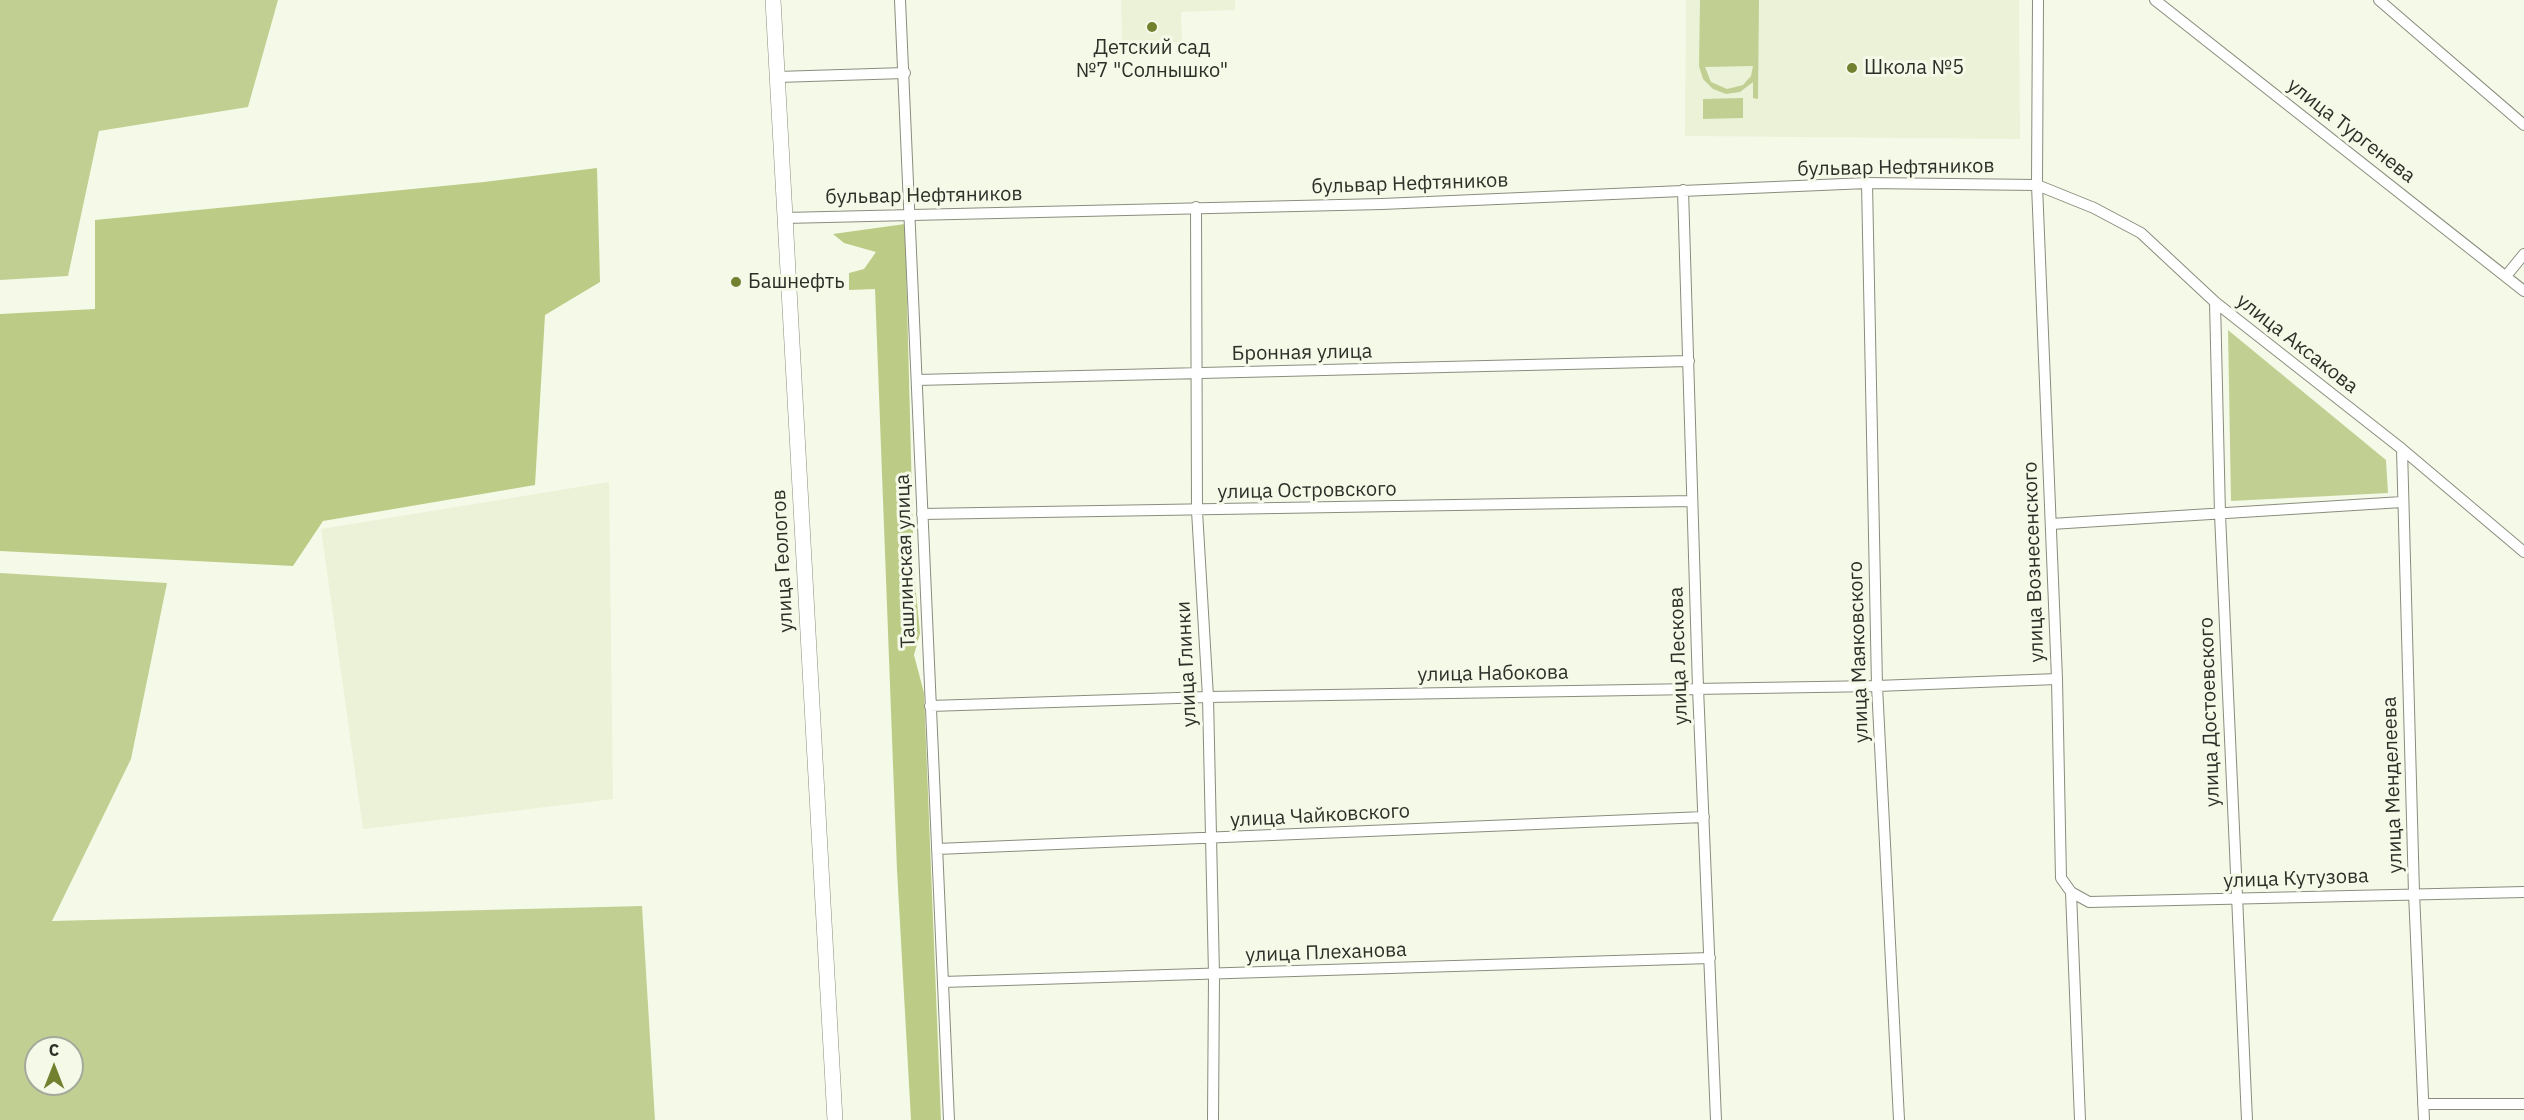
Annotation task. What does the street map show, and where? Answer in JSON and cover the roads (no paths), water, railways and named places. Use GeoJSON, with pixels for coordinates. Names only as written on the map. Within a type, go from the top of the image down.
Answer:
{"type":"FeatureCollection","features":[{"type":"Feature","properties":{"kind":"main road","name":"улица Геологов"},"geometry":{"type":"LineString","coordinates":[[773,0],[835,1120]]}},
{"type":"Feature","properties":{"kind":"street","name":"Ташлинская улица"},"geometry":{"type":"LineString","coordinates":[[900,0],[905,73],[909,215],[949,1120]]}},
{"type":"Feature","properties":{"kind":"street","name":"улица Вознесенского"},"geometry":{"type":"LineString","coordinates":[[2038,0],[2037,185],[2057,679],[2061,878],[2071,892],[2080,1120]]}},
{"type":"Feature","properties":{"kind":"street","name":"улица Тургенева"},"geometry":{"type":"LineString","coordinates":[[2156,0],[2524,291]]}},
{"type":"Feature","properties":{"kind":"street"},"geometry":{"type":"LineString","coordinates":[[2379,0],[2524,124]]}},
{"type":"Feature","properties":{"kind":"street"},"geometry":{"type":"LineString","coordinates":[[777,76],[905,73]]}},
{"type":"Feature","properties":{"kind":"street","name":"бульвар Нефтяников"},"geometry":{"type":"LineString","coordinates":[[784,218],[1382,204],[1867,183],[2037,185]]}},
{"type":"Feature","properties":{"kind":"street","name":"улица Маяковского"},"geometry":{"type":"LineString","coordinates":[[1867,183],[1877,686],[1899,1120]]}},
{"type":"Feature","properties":{"kind":"street","name":"улица Аксакова"},"geometry":{"type":"LineString","coordinates":[[2037,185],[2094,208],[2141,233],[2215,302],[2402,449],[2524,552]]}},
{"type":"Feature","properties":{"kind":"street","name":"улица Лескова"},"geometry":{"type":"LineString","coordinates":[[1683,190],[1698,688],[1716,1120]]}},
{"type":"Feature","properties":{"kind":"street","name":"улица Глинки"},"geometry":{"type":"LineString","coordinates":[[1196,207],[1197,511],[1208,697],[1214,975],[1214,1120]]}},
{"type":"Feature","properties":{"kind":"street"},"geometry":{"type":"LineString","coordinates":[[2506,276],[2524,254]]}},
{"type":"Feature","properties":{"kind":"street","name":"улица Достоевского"},"geometry":{"type":"LineString","coordinates":[[2215,302],[2220,513],[2235,899],[2244,1006],[2247,1120]]}},
{"type":"Feature","properties":{"kind":"street","name":"Бронная улица"},"geometry":{"type":"LineString","coordinates":[[917,380],[1689,361]]}},
{"type":"Feature","properties":{"kind":"street","name":"улица Менделеева"},"geometry":{"type":"LineString","coordinates":[[2402,449],[2414,893],[2424,1120]]}},
{"type":"Feature","properties":{"kind":"street","name":"улица Островского"},"geometry":{"type":"LineString","coordinates":[[922,514],[1692,501]]}},
{"type":"Feature","properties":{"kind":"street"},"geometry":{"type":"LineString","coordinates":[[2051,524],[2402,502]]}},
{"type":"Feature","properties":{"kind":"street","name":"улица Набокова"},"geometry":{"type":"LineString","coordinates":[[930,706],[1208,697],[1877,686],[2057,679]]}},
{"type":"Feature","properties":{"kind":"street","name":"улица Чайковского"},"geometry":{"type":"LineString","coordinates":[[937,849],[1704,817]]}},
{"type":"Feature","properties":{"kind":"street","name":"улица Кутузова"},"geometry":{"type":"LineString","coordinates":[[2071,892],[2089,902],[2524,892]]}},
{"type":"Feature","properties":{"kind":"street","name":"улица Плеханова"},"geometry":{"type":"LineString","coordinates":[[943,982],[1710,958]]}},
{"type":"Feature","properties":{"kind":"street"},"geometry":{"type":"LineString","coordinates":[[2423,1104],[2524,1104]]}},
{"type":"Feature","properties":{"kind":"place","name":"Детский сад №7 \"Солнышко\""},"geometry":{"type":"Point","coordinates":[1152,27]}},
{"type":"Feature","properties":{"kind":"place","name":"Школа №5"},"geometry":{"type":"Point","coordinates":[1852,68]}},
{"type":"Feature","properties":{"kind":"place","name":"Башнефть"},"geometry":{"type":"Point","coordinates":[736,282]}}]}
